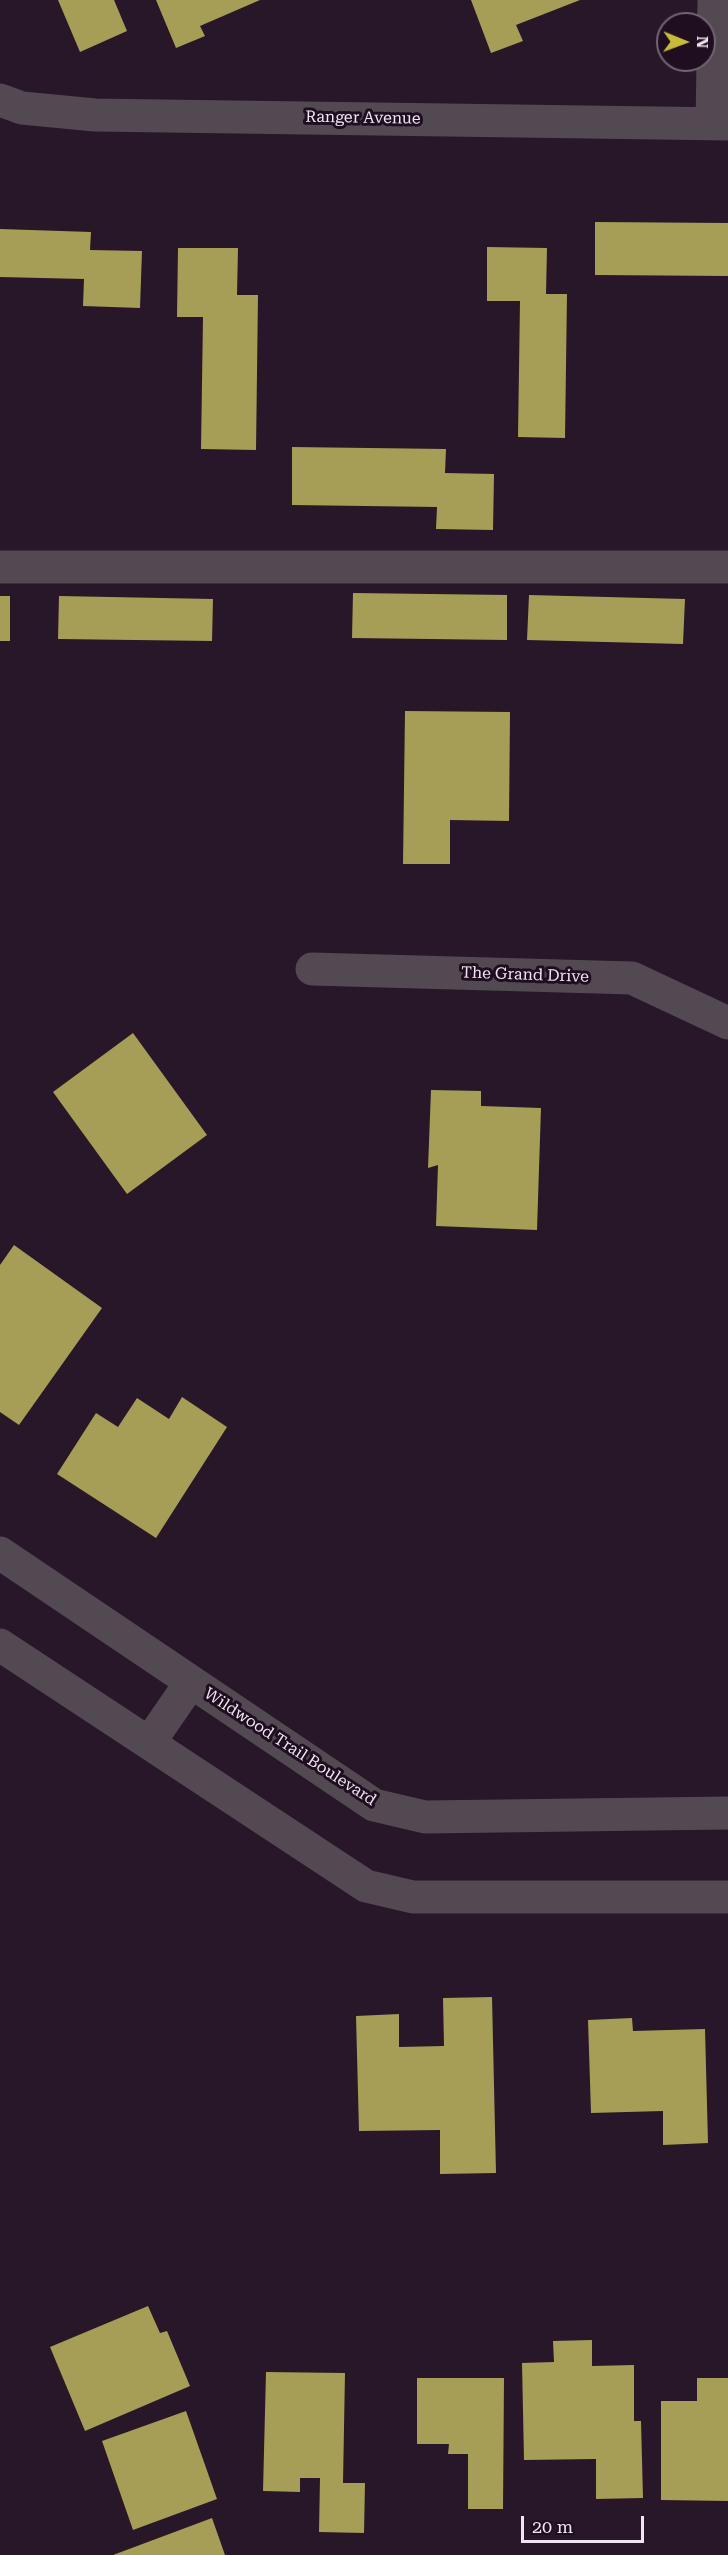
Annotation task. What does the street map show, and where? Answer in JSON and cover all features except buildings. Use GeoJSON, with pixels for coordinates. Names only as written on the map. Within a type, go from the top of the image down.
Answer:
{"type":"FeatureCollection","features":[{"type":"Feature","properties":{"kind":"street"},"geometry":{"type":"LineString","coordinates":[[714,0],[720,124]]}},
{"type":"Feature","properties":{"kind":"street","name":"Ranger Avenue"},"geometry":{"type":"LineString","coordinates":[[0,100],[22,108],[95,115],[720,124]]}},
{"type":"Feature","properties":{"kind":"street"},"geometry":{"type":"LineString","coordinates":[[0,567],[728,567]]}},
{"type":"Feature","properties":{"kind":"street","name":"The Grand Drive"},"geometry":{"type":"LineString","coordinates":[[312,969],[632,978],[728,1023]]}},
{"type":"Feature","properties":{"kind":"street","name":"Wildwood Trail Boulevard"},"geometry":{"type":"LineString","coordinates":[[0,1553],[374,1805],[425,1817],[728,1813]]}},
{"type":"Feature","properties":{"kind":"street"},"geometry":{"type":"LineString","coordinates":[[0,1645],[366,1886],[413,1897],[728,1897]]}},
{"type":"Feature","properties":{"kind":"street"},"geometry":{"type":"LineString","coordinates":[[149,1743],[191,1682]]}}]}
